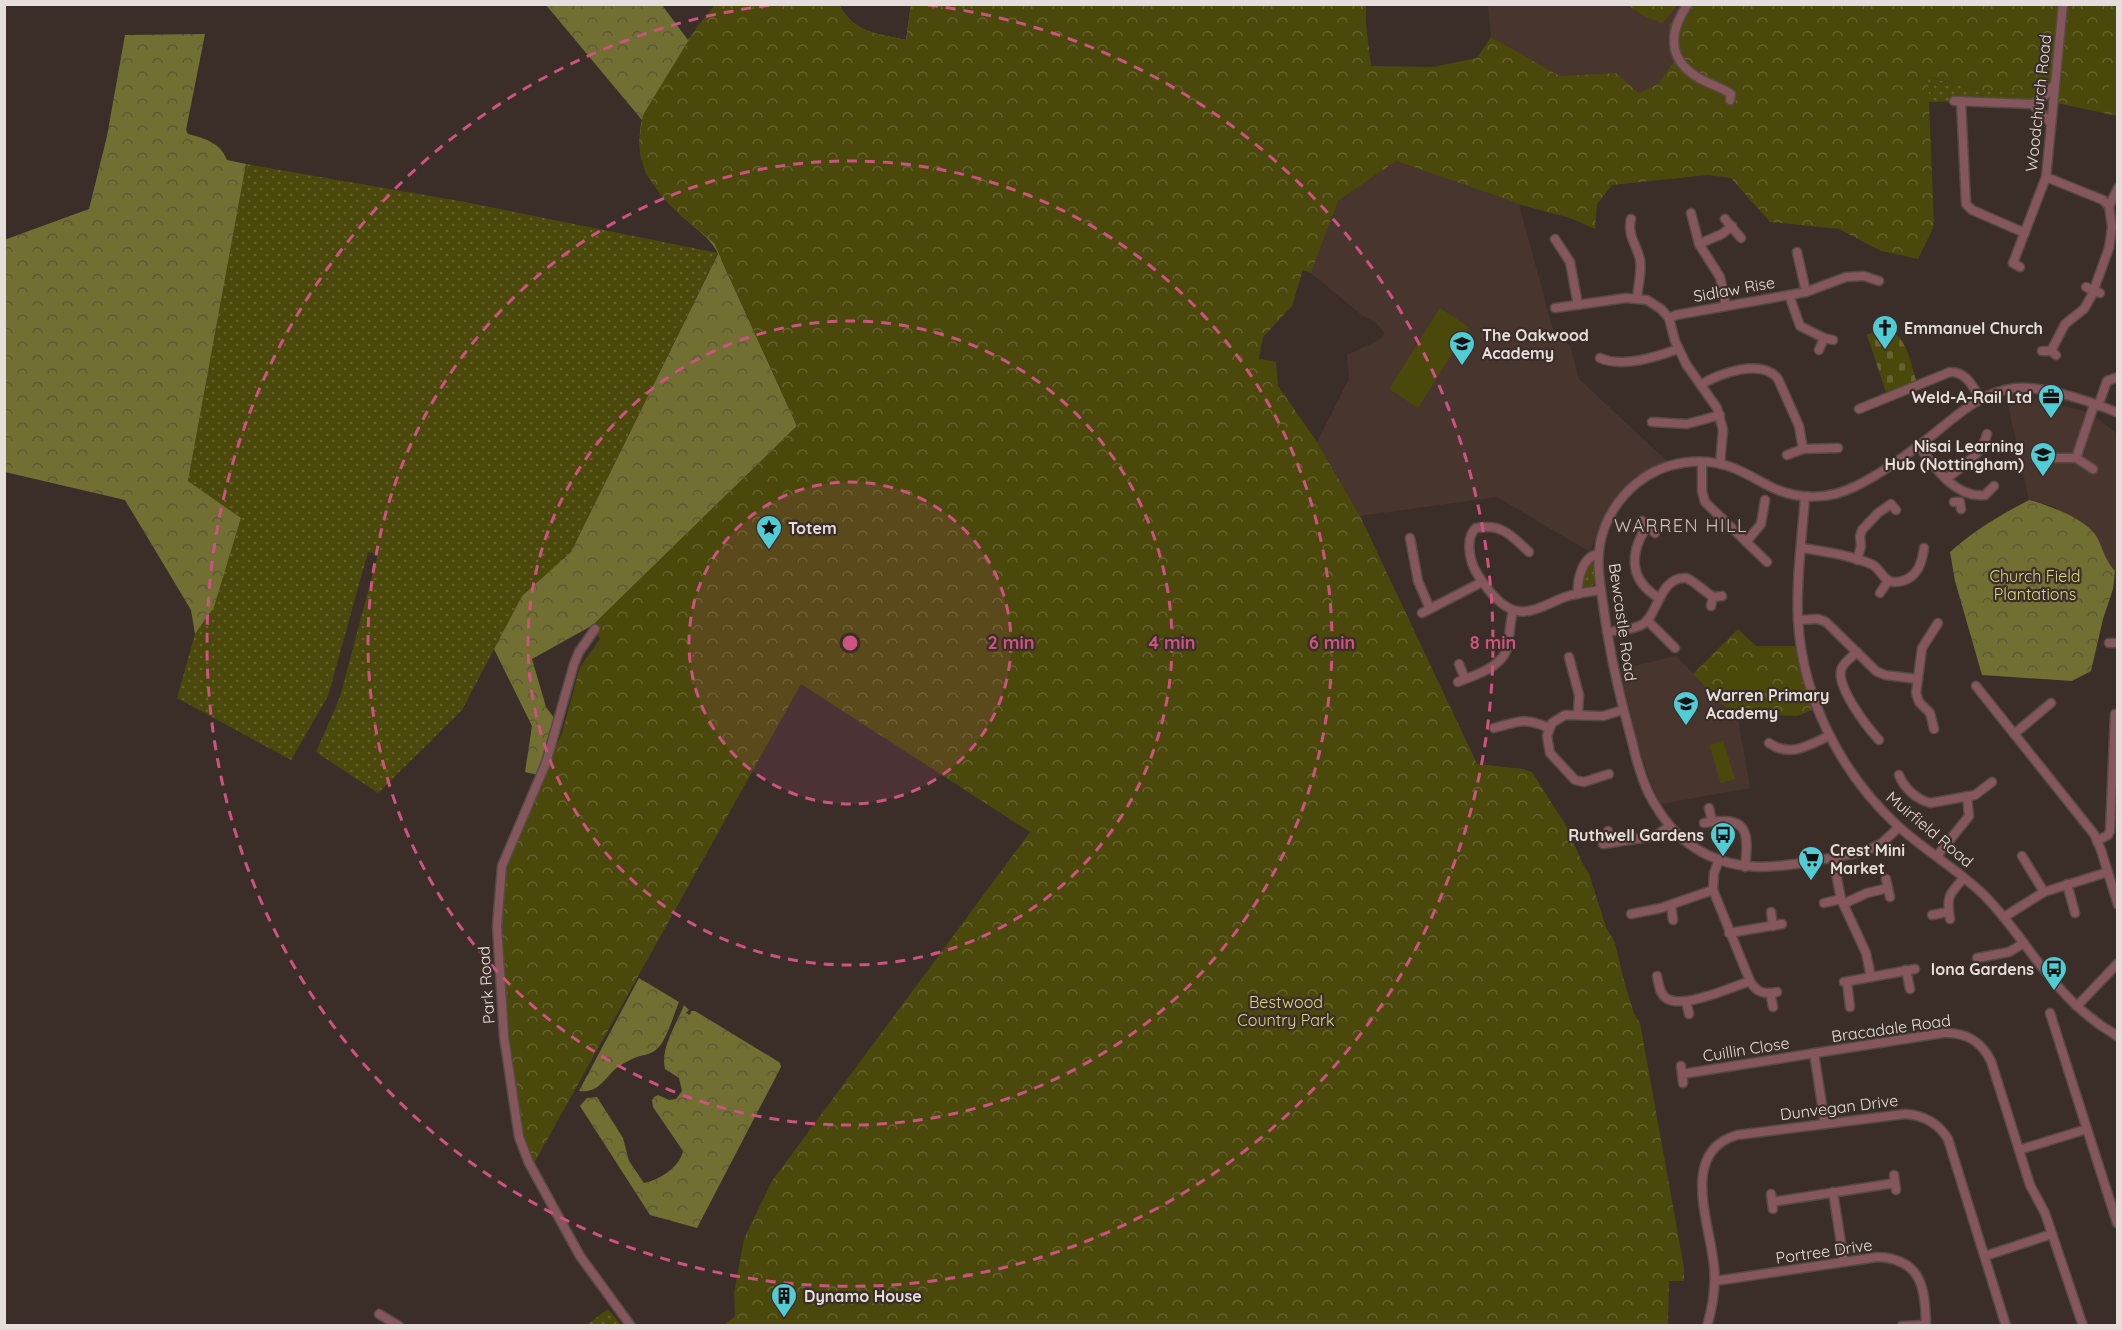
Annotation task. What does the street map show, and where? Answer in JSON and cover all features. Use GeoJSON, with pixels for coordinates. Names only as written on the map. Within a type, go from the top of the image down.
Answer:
{"type":"FeatureCollection","features":[{"type":"Feature","properties":{"kind":"street"},"geometry":{"type":"LineString","coordinates":[[1688,4],[1674,31],[1677,56],[1682,64],[1697,77],[1731,94],[1730,100]]}},
{"type":"Feature","properties":{"kind":"street","name":"Woodchurch Road"},"geometry":{"type":"LineString","coordinates":[[2020,267],[2013,263],[2046,177],[2063,4]]}},
{"type":"Feature","properties":{"kind":"street"},"geometry":{"type":"LineString","coordinates":[[2025,233],[1972,210],[1966,204],[1957,101],[2032,104],[2041,100],[2055,84]]}},
{"type":"Feature","properties":{"kind":"street"},"geometry":{"type":"LineString","coordinates":[[2032,104],[2051,123]]}},
{"type":"Feature","properties":{"kind":"street"},"geometry":{"type":"LineString","coordinates":[[2046,177],[2103,200],[2109,206]]}},
{"type":"Feature","properties":{"kind":"street"},"geometry":{"type":"LineString","coordinates":[[2050,352],[2065,324],[2084,309],[2094,290],[2109,248],[2112,227],[2109,206],[2118,188]]}},
{"type":"Feature","properties":{"kind":"street"},"geometry":{"type":"LineString","coordinates":[[1689,219],[1699,243],[1720,277],[1726,306]]}},
{"type":"Feature","properties":{"kind":"street"},"geometry":{"type":"LineString","coordinates":[[1725,219],[1741,238]]}},
{"type":"Feature","properties":{"kind":"street"},"geometry":{"type":"LineString","coordinates":[[1627,224],[1640,262],[1637,298]]}},
{"type":"Feature","properties":{"kind":"street"},"geometry":{"type":"LineString","coordinates":[[1699,243],[1722,234],[1732,226]]}},
{"type":"Feature","properties":{"kind":"street"},"geometry":{"type":"LineString","coordinates":[[1556,246],[1570,262],[1578,305]]}},
{"type":"Feature","properties":{"kind":"street"},"geometry":{"type":"LineString","coordinates":[[1797,252],[1806,292]]}},
{"type":"Feature","properties":{"kind":"street","name":"Sidlaw Rise"},"geometry":{"type":"LineString","coordinates":[[1669,318],[1806,292],[1846,277],[1858,276],[1873,282]]}},
{"type":"Feature","properties":{"kind":"street"},"geometry":{"type":"LineString","coordinates":[[1789,295],[1800,326],[1829,339],[1819,350]]}},
{"type":"Feature","properties":{"kind":"street"},"geometry":{"type":"LineString","coordinates":[[1555,308],[1618,298],[1637,298],[1652,303],[1669,318],[1678,349],[1686,364],[1714,402],[1720,415],[1724,437],[1720,464]]}},
{"type":"Feature","properties":{"kind":"street"},"geometry":{"type":"LineString","coordinates":[[1604,363],[1637,360],[1678,349]]}},
{"type":"Feature","properties":{"kind":"street"},"geometry":{"type":"LineString","coordinates":[[1701,385],[1715,376],[1726,373],[1759,368],[1773,373],[1778,379],[1799,426],[1803,449]]}},
{"type":"Feature","properties":{"kind":"street"},"geometry":{"type":"LineString","coordinates":[[1864,410],[1950,372],[1965,376],[1981,399]]}},
{"type":"Feature","properties":{"kind":"street"},"geometry":{"type":"LineString","coordinates":[[2076,458],[2107,381],[2118,377]]}},
{"type":"Feature","properties":{"kind":"street","name":"Bewcastle Road"},"geometry":{"type":"LineString","coordinates":[[1899,827],[1875,847],[1833,858],[1782,867],[1745,867],[1719,860],[1693,847],[1670,826],[1645,785],[1623,710],[1607,632],[1599,554],[1603,533],[1614,509],[1637,483],[1680,463],[1720,464],[1739,470],[1778,490],[1806,497],[1831,496],[1855,487],[1918,446],[1981,399],[2000,391],[2026,388],[2053,392],[2118,412]]}},
{"type":"Feature","properties":{"kind":"street"},"geometry":{"type":"LineString","coordinates":[[1652,422],[1662,419],[1687,424],[1720,415]]}},
{"type":"Feature","properties":{"kind":"street"},"geometry":{"type":"LineString","coordinates":[[1946,479],[1974,457],[1989,439]]}},
{"type":"Feature","properties":{"kind":"street"},"geometry":{"type":"LineString","coordinates":[[1918,446],[1946,479],[1965,492],[1981,496],[1994,492]]}},
{"type":"Feature","properties":{"kind":"street"},"geometry":{"type":"LineString","coordinates":[[1787,455],[1803,449],[1832,451]]}},
{"type":"Feature","properties":{"kind":"street"},"geometry":{"type":"LineString","coordinates":[[2056,458],[2076,458],[2093,469]]}},
{"type":"Feature","properties":{"kind":"street"},"geometry":{"type":"LineString","coordinates":[[1702,462],[1701,491],[1705,502],[1761,560]]}},
{"type":"Feature","properties":{"kind":"street"},"geometry":{"type":"LineString","coordinates":[[1958,504],[1965,492]]}},
{"type":"Feature","properties":{"kind":"street","name":"Muirfield Road"},"geometry":{"type":"LineString","coordinates":[[1806,497],[1798,620],[1806,674],[1829,736],[1838,752],[1859,784],[1899,827],[1985,896],[2054,982],[2078,1006],[2117,1035]]}},
{"type":"Feature","properties":{"kind":"street"},"geometry":{"type":"LineString","coordinates":[[1857,561],[1861,546],[1860,533],[1878,513],[1891,504],[1896,510]]}},
{"type":"Feature","properties":{"kind":"street"},"geometry":{"type":"LineString","coordinates":[[1746,542],[1758,528],[1768,506]]}},
{"type":"Feature","properties":{"kind":"street"},"geometry":{"type":"LineString","coordinates":[[1655,533],[1644,524],[1636,546],[1635,564],[1641,583],[1659,598]]}},
{"type":"Feature","properties":{"kind":"street"},"geometry":{"type":"LineString","coordinates":[[1527,547],[1499,528],[1470,529],[1471,560],[1482,582],[1499,602],[1513,611],[1536,610],[1578,594],[1601,590]]}},
{"type":"Feature","properties":{"kind":"street"},"geometry":{"type":"LineString","coordinates":[[1850,531],[1860,533]]}},
{"type":"Feature","properties":{"kind":"street"},"geometry":{"type":"LineString","coordinates":[[1408,544],[1426,611],[1482,582]]}},
{"type":"Feature","properties":{"kind":"street"},"geometry":{"type":"LineString","coordinates":[[1801,548],[1825,551],[1875,567],[1888,581],[1897,582],[1907,579],[1925,564],[1924,548]]}},
{"type":"Feature","properties":{"kind":"street"},"geometry":{"type":"LineString","coordinates":[[1578,594],[1578,578],[1588,559],[1599,554]]}},
{"type":"Feature","properties":{"kind":"street"},"geometry":{"type":"LineString","coordinates":[[1686,578],[1688,568]]}},
{"type":"Feature","properties":{"kind":"street"},"geometry":{"type":"LineString","coordinates":[[1607,632],[1634,628],[1647,620],[1665,590],[1672,583],[1686,578],[1717,596],[1711,606]]}},
{"type":"Feature","properties":{"kind":"street"},"geometry":{"type":"LineString","coordinates":[[1880,593],[1888,581]]}},
{"type":"Feature","properties":{"kind":"street"},"geometry":{"type":"LineString","coordinates":[[1459,664],[1461,680],[1502,659],[1508,647],[1513,611]]}},
{"type":"Feature","properties":{"kind":"street"},"geometry":{"type":"LineString","coordinates":[[1798,620],[1818,619],[1826,622],[1881,673],[1918,680]]}},
{"type":"Feature","properties":{"kind":"street"},"geometry":{"type":"LineString","coordinates":[[1647,620],[1668,646]]}},
{"type":"Feature","properties":{"kind":"street"},"geometry":{"type":"LineString","coordinates":[[1930,724],[1930,713],[1917,699],[1918,680],[1922,648],[1934,637],[1938,623]]}},
{"type":"Feature","properties":{"kind":"street","name":"Park Road"},"geometry":{"type":"LineString","coordinates":[[595,629],[579,652],[574,664],[546,763],[502,866],[497,926],[504,1036],[519,1137],[528,1163],[560,1224],[580,1256],[631,1326]]}},
{"type":"Feature","properties":{"kind":"street"},"geometry":{"type":"LineString","coordinates":[[1857,652],[1842,667],[1841,677],[1868,735],[1879,740]]}},
{"type":"Feature","properties":{"kind":"street"},"geometry":{"type":"LineString","coordinates":[[1573,661],[1579,695],[1578,714]]}},
{"type":"Feature","properties":{"kind":"street"},"geometry":{"type":"LineString","coordinates":[[1977,692],[2014,734],[2097,841],[2118,905]]}},
{"type":"Feature","properties":{"kind":"street"},"geometry":{"type":"LineString","coordinates":[[2014,734],[2051,703]]}},
{"type":"Feature","properties":{"kind":"street"},"geometry":{"type":"LineString","coordinates":[[1605,779],[1573,784],[1548,749],[1546,740],[1550,728],[1560,717],[1578,714],[1603,716],[1623,710]]}},
{"type":"Feature","properties":{"kind":"street"},"geometry":{"type":"LineString","coordinates":[[2097,841],[2108,835],[2110,831],[2116,753],[2115,714]]}},
{"type":"Feature","properties":{"kind":"street"},"geometry":{"type":"LineString","coordinates":[[1500,729],[1531,720],[1550,728]]}},
{"type":"Feature","properties":{"kind":"street"},"geometry":{"type":"LineString","coordinates":[[1771,748],[1798,750],[1829,736]]}},
{"type":"Feature","properties":{"kind":"street"},"geometry":{"type":"LineString","coordinates":[[1899,775],[1904,786],[1923,801],[1930,803],[1975,795],[1992,782]]}},
{"type":"Feature","properties":{"kind":"street"},"geometry":{"type":"LineString","coordinates":[[1904,786],[1914,781]]}},
{"type":"Feature","properties":{"kind":"street"},"geometry":{"type":"LineString","coordinates":[[1937,856],[1969,816],[1967,796]]}},
{"type":"Feature","properties":{"kind":"street"},"geometry":{"type":"LineString","coordinates":[[1709,808],[1708,822],[1732,820],[1742,827],[1746,843],[1745,867]]}},
{"type":"Feature","properties":{"kind":"street"},"geometry":{"type":"LineString","coordinates":[[1608,831],[1607,844],[1655,836],[1670,826]]}},
{"type":"Feature","properties":{"kind":"street"},"geometry":{"type":"LineString","coordinates":[[1833,858],[1842,902],[1866,953],[1871,977]]}},
{"type":"Feature","properties":{"kind":"street"},"geometry":{"type":"LineString","coordinates":[[2026,858],[2044,892]]}},
{"type":"Feature","properties":{"kind":"street"},"geometry":{"type":"LineString","coordinates":[[1719,860],[1714,873],[1713,890],[1750,981],[1758,990],[1774,992],[1773,1006]]}},
{"type":"Feature","properties":{"kind":"street"},"geometry":{"type":"LineString","coordinates":[[2004,917],[2044,892],[2108,872]]}},
{"type":"Feature","properties":{"kind":"street"},"geometry":{"type":"LineString","coordinates":[[1932,915],[1949,916],[1947,903],[1949,896],[1964,878]]}},
{"type":"Feature","properties":{"kind":"street"},"geometry":{"type":"LineString","coordinates":[[1824,903],[1842,902],[1887,884],[1890,897]]}},
{"type":"Feature","properties":{"kind":"street"},"geometry":{"type":"LineString","coordinates":[[2067,884],[2075,913]]}},
{"type":"Feature","properties":{"kind":"street"},"geometry":{"type":"LineString","coordinates":[[1636,916],[1713,890]]}},
{"type":"Feature","properties":{"kind":"street"},"geometry":{"type":"LineString","coordinates":[[1671,905],[1673,920]]}},
{"type":"Feature","properties":{"kind":"street"},"geometry":{"type":"LineString","coordinates":[[1730,933],[1778,925],[1771,912]]}},
{"type":"Feature","properties":{"kind":"street"},"geometry":{"type":"LineString","coordinates":[[1984,960],[2009,952],[2024,943]]}},
{"type":"Feature","properties":{"kind":"street"},"geometry":{"type":"LineString","coordinates":[[2078,1006],[2118,963]]}},
{"type":"Feature","properties":{"kind":"street"},"geometry":{"type":"LineString","coordinates":[[1850,1007],[1845,982],[1911,970],[1910,989]]}},
{"type":"Feature","properties":{"kind":"street"},"geometry":{"type":"LineString","coordinates":[[1661,981],[1661,992],[1668,999],[1676,1002],[1705,997],[1750,981]]}},
{"type":"Feature","properties":{"kind":"street"},"geometry":{"type":"LineString","coordinates":[[1686,1001],[1689,1014]]}},
{"type":"Feature","properties":{"kind":"street"},"geometry":{"type":"LineString","coordinates":[[2050,1013],[2058,1025],[2087,1129],[2114,1202],[2117,1223]]}},
{"type":"Feature","properties":{"kind":"street","name":"Bracadale Road"},"geometry":{"type":"LineString","coordinates":[[1825,1124],[1814,1053],[1943,1033],[1958,1033],[1971,1038],[1983,1048],[1991,1061],[2030,1185],[2045,1213],[2082,1326]]}},
{"type":"Feature","properties":{"kind":"street","name":"Cuillin Close"},"geometry":{"type":"LineString","coordinates":[[1682,1074],[1814,1053]]}},
{"type":"Feature","properties":{"kind":"street","name":"Dunvegan Drive"},"geometry":{"type":"LineString","coordinates":[[1707,1326],[1715,1281],[1701,1184],[1704,1167],[1710,1153],[1720,1143],[1737,1136],[1905,1114],[1919,1116],[1934,1123],[1948,1139],[2006,1326]]}},
{"type":"Feature","properties":{"kind":"street"},"geometry":{"type":"LineString","coordinates":[[2019,1150],[2087,1129]]}},
{"type":"Feature","properties":{"kind":"street"},"geometry":{"type":"LineString","coordinates":[[1772,1202],[1895,1182]]}},
{"type":"Feature","properties":{"kind":"street"},"geometry":{"type":"LineString","coordinates":[[1833,1192],[1844,1262]]}},
{"type":"Feature","properties":{"kind":"street"},"geometry":{"type":"LineString","coordinates":[[1985,1257],[2052,1234]]}},
{"type":"Feature","properties":{"kind":"street","name":"Portree Drive"},"geometry":{"type":"LineString","coordinates":[[1715,1281],[1887,1257],[1908,1267],[1918,1277],[1923,1287],[1926,1325]]}},
{"type":"Feature","properties":{"kind":"street"},"geometry":{"type":"LineString","coordinates":[[379,1314],[399,1326]]}},
{"type":"Feature","properties":{"kind":"street"},"geometry":{"type":"LineString","coordinates":[[1902,1326],[1926,1325]]}},
{"type":"Feature","properties":{"kind":"shaded area"},"geometry":{"type":"Polygon","coordinates":[[[1488,5],[1683,5],[1672,23],[1670,35],[1669,44],[1674,61],[1658,84],[1639,93],[1616,73],[1560,76],[1491,37],[1488,5]]]}},
{"type":"Feature","properties":{"kind":"shaded area","name":"The Oakwood Academy"},"geometry":{"type":"Polygon","coordinates":[[[1396,161],[1519,204],[1556,341],[1565,341],[1570,346],[1579,379],[1667,461],[1640,475],[1618,496],[1606,514],[1590,552],[1497,497],[1360,516],[1317,442],[1349,379],[1347,355],[1379,340],[1384,333],[1376,323],[1363,316],[1311,273],[1338,201],[1396,161]]]}},
{"type":"Feature","properties":{"kind":"shaded area"},"geometry":{"type":"Polygon","coordinates":[[[2006,396],[2081,410],[2096,417],[2117,434],[2118,568],[2115,571],[2107,562],[2095,534],[2053,506],[2029,500],[2006,396]]]}},
{"type":"Feature","properties":{"kind":"shaded area","name":"Warren Primary Academy"},"geometry":{"type":"Polygon","coordinates":[[[1676,656],[1738,720],[1750,788],[1661,804],[1652,786],[1639,747],[1620,669],[1676,656]]]}},
{"type":"Feature","properties":{"kind":"green space"},"geometry":{"type":"Polygon","coordinates":[[[546,5],[662,5],[688,40],[715,5],[839,5],[845,15],[859,27],[906,40],[911,5],[1167,5],[721,259],[797,426],[593,625],[532,659],[546,707],[554,718],[537,775],[525,772],[532,726],[494,649],[522,596],[571,552],[718,254],[706,237],[667,201],[650,178],[641,151],[642,120],[546,5]]]}},
{"type":"Feature","properties":{"kind":"green space","name":"Bestwood Country Park"},"geometry":{"type":"Polygon","coordinates":[[[715,5],[839,5],[845,15],[859,27],[906,40],[911,5],[1366,5],[1371,66],[1433,67],[1477,58],[1491,37],[1560,76],[1616,73],[1639,93],[1658,84],[1674,61],[1669,44],[1669,23],[1683,5],[2117,5],[2117,116],[2039,99],[2032,100],[2020,93],[1977,90],[1928,77],[1934,226],[1918,259],[1881,251],[1839,229],[1770,222],[1731,178],[1708,175],[1612,185],[1597,204],[1595,229],[1570,218],[1525,206],[1396,161],[1338,201],[1311,273],[1303,270],[1292,306],[1263,337],[1259,359],[1276,362],[1278,386],[1317,442],[1360,516],[1477,764],[1532,772],[1565,824],[1589,874],[1606,927],[1615,943],[1634,1014],[1640,1023],[1684,1268],[1684,1281],[1669,1281],[1668,1325],[724,1325],[735,1316],[734,1293],[744,1239],[772,1181],[1030,832],[801,684],[533,1165],[518,1113],[509,1057],[500,925],[506,870],[562,733],[580,667],[600,639],[593,625],[797,426],[714,243],[677,212],[661,195],[646,174],[640,155],[639,142],[643,115],[696,28],[715,5]]]}},
{"type":"Feature","properties":{"kind":"green space"},"geometry":{"type":"Polygon","coordinates":[[[1627,5],[1678,5],[1662,23],[1646,17],[1627,5]]]}},
{"type":"Feature","properties":{"kind":"green space"},"geometry":{"type":"Polygon","coordinates":[[[205,34],[186,130],[188,134],[216,145],[227,160],[246,164],[188,481],[241,518],[214,607],[195,634],[191,610],[125,500],[5,472],[4,240],[89,209],[107,136],[125,35],[205,34]]]}},
{"type":"Feature","properties":{"kind":"green space"},"geometry":{"type":"Polygon","coordinates":[[[2117,67],[2117,108],[2103,102],[2117,67]]]}},
{"type":"Feature","properties":{"kind":"green space"},"geometry":{"type":"Polygon","coordinates":[[[2051,73],[2032,100],[1929,102],[1927,77],[1977,90],[2051,73]]]}},
{"type":"Feature","properties":{"kind":"green space"},"geometry":{"type":"Polygon","coordinates":[[[246,164],[465,202],[718,253],[571,552],[522,596],[462,710],[378,793],[316,752],[340,697],[378,554],[368,552],[328,696],[291,760],[177,698],[195,634],[214,607],[241,518],[188,481],[246,164]]]}},
{"type":"Feature","properties":{"kind":"green space"},"geometry":{"type":"Polygon","coordinates":[[[1440,308],[1469,327],[1418,408],[1389,389],[1440,308]]]}},
{"type":"Feature","properties":{"kind":"green space"},"geometry":{"type":"Polygon","coordinates":[[[1881,329],[1890,331],[1902,341],[1917,382],[1886,392],[1867,335],[1881,329]]]}},
{"type":"Feature","properties":{"kind":"green space","name":"Church Field Plantations"},"geometry":{"type":"Polygon","coordinates":[[[2029,500],[2065,513],[2089,528],[2095,534],[2115,571],[2113,589],[2103,619],[2091,671],[2072,681],[1982,675],[1955,581],[1950,552],[1988,523],[2029,500]]]}},
{"type":"Feature","properties":{"kind":"green space"},"geometry":{"type":"Polygon","coordinates":[[[1594,560],[1597,580],[1590,588],[1582,587],[1581,583],[1589,561],[1594,560]]]}},
{"type":"Feature","properties":{"kind":"green space"},"geometry":{"type":"Polygon","coordinates":[[[1738,629],[1756,646],[1795,646],[1812,710],[1797,716],[1771,715],[1738,720],[1693,674],[1738,629]]]}},
{"type":"Feature","properties":{"kind":"green space"},"geometry":{"type":"Polygon","coordinates":[[[1748,667],[1757,687],[1743,693],[1734,673],[1748,667]]]}},
{"type":"Feature","properties":{"kind":"green space"},"geometry":{"type":"Polygon","coordinates":[[[1723,740],[1735,779],[1721,783],[1709,745],[1723,740]]]}},
{"type":"Feature","properties":{"kind":"green space"},"geometry":{"type":"Polygon","coordinates":[[[639,978],[679,1002],[665,1038],[655,1050],[620,1066],[594,1089],[579,1091],[639,978]]]}},
{"type":"Feature","properties":{"kind":"green space"},"geometry":{"type":"Polygon","coordinates":[[[684,1005],[689,1010],[686,1013],[690,1015],[691,1011],[695,1011],[774,1059],[780,1063],[781,1067],[697,1228],[650,1215],[580,1106],[587,1098],[597,1097],[623,1138],[629,1161],[644,1183],[662,1176],[673,1167],[683,1151],[653,1107],[652,1100],[658,1095],[669,1100],[676,1099],[682,1091],[679,1078],[665,1069],[664,1061],[667,1044],[684,1005]]]}},
{"type":"Feature","properties":{"kind":"green space"},"geometry":{"type":"Polygon","coordinates":[[[608,1309],[621,1325],[588,1324],[608,1309]]]}},
{"type":"Feature","properties":{"kind":"place","name":"Emmanuel Church"},"geometry":{"type":"Point","coordinates":[1885,351]}},
{"type":"Feature","properties":{"kind":"place","name":"The Oakwood Academy"},"geometry":{"type":"Point","coordinates":[1462,367]}},
{"type":"Feature","properties":{"kind":"place","name":"Weld-A-Rail Ltd"},"geometry":{"type":"Point","coordinates":[2051,420]}},
{"type":"Feature","properties":{"kind":"place","name":"Nisai Learning Hub (Nottingham)"},"geometry":{"type":"Point","coordinates":[2043,478]}},
{"type":"Feature","properties":{"kind":"place","name":"Totem"},"geometry":{"type":"Point","coordinates":[769,551]}},
{"type":"Feature","properties":{"kind":"place","name":"Warren Primary Academy"},"geometry":{"type":"Point","coordinates":[1686,727]}},
{"type":"Feature","properties":{"kind":"place","name":"Ruthwell Gardens"},"geometry":{"type":"Point","coordinates":[1723,858]}},
{"type":"Feature","properties":{"kind":"place","name":"Crest Mini Market"},"geometry":{"type":"Point","coordinates":[1811,882]}},
{"type":"Feature","properties":{"kind":"place","name":"Iona Gardens"},"geometry":{"type":"Point","coordinates":[2054,992]}},
{"type":"Feature","properties":{"kind":"place","name":"Dynamo House"},"geometry":{"type":"Point","coordinates":[784,1319]}},
{"type":"Feature","properties":{"kind":"district","name":"WARREN HILL"},"geometry":{"type":"Point","coordinates":[1681,526]}}]}
